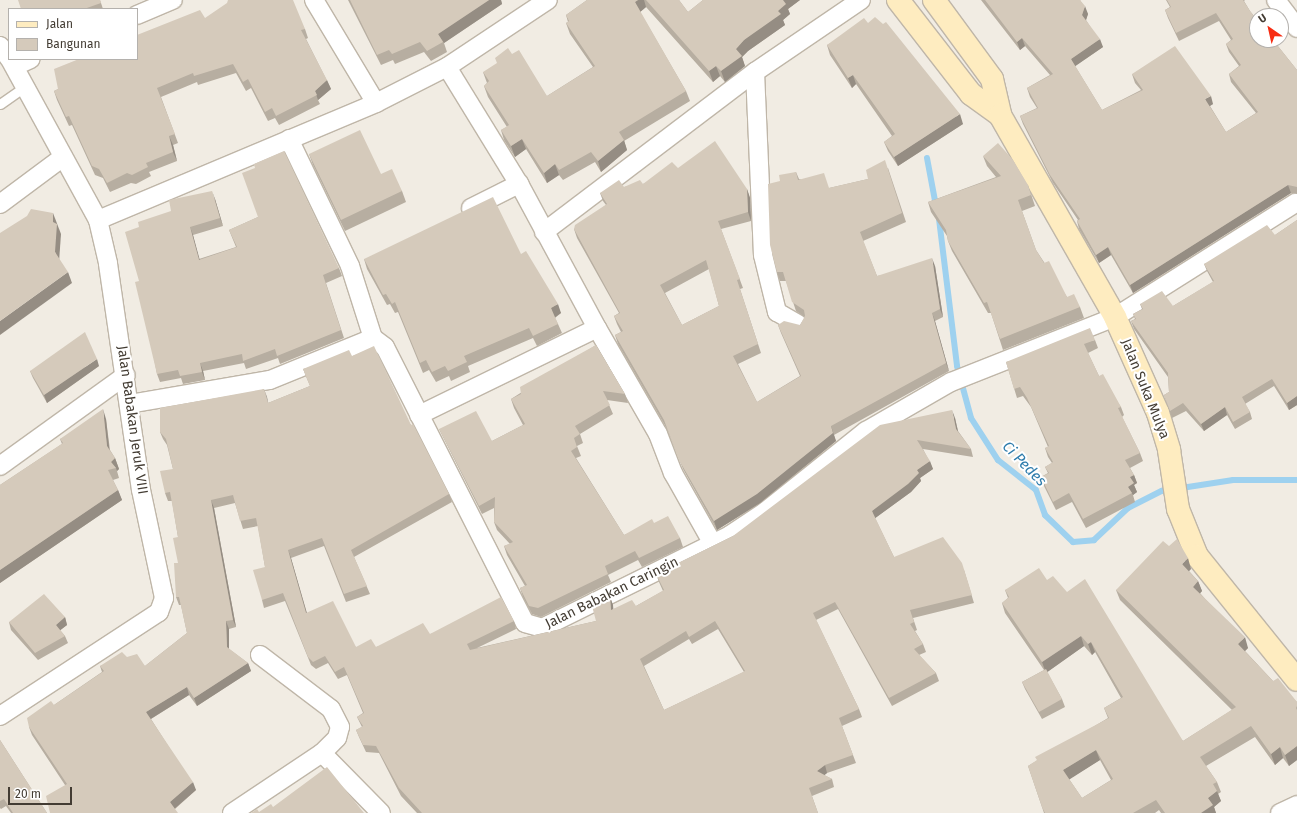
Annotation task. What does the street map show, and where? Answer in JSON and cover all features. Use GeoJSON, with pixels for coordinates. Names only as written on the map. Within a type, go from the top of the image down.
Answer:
{"type":"FeatureCollection","features":[{"type":"Feature","properties":{"kind":"street"},"geometry":{"type":"LineString","coordinates":[[138,15],[173,0]]}},
{"type":"Feature","properties":{"kind":"street"},"geometry":{"type":"LineString","coordinates":[[314,0],[376,103]]}},
{"type":"Feature","properties":{"kind":"street"},"geometry":{"type":"LineString","coordinates":[[98,220],[376,103],[447,67],[548,0]]}},
{"type":"Feature","properties":{"kind":"street"},"geometry":{"type":"LineString","coordinates":[[544,232],[755,72],[861,0]]}},
{"type":"Feature","properties":{"kind":"street","name":"Jalan Suka Mulya"},"geometry":{"type":"LineString","coordinates":[[898,0],[971,94],[1000,115]]}},
{"type":"Feature","properties":{"kind":"street","name":"Jalan Suka Mulya"},"geometry":{"type":"LineString","coordinates":[[934,0],[992,79],[1000,115],[1115,317],[1158,413],[1178,509],[1197,556],[1297,680]]}},
{"type":"Feature","properties":{"kind":"street"},"geometry":{"type":"LineString","coordinates":[[1276,0],[1297,28]]}},
{"type":"Feature","properties":{"kind":"street","name":"Jalan Babakan Jeruk VIII"},"geometry":{"type":"LineString","coordinates":[[0,46],[8,53]]}},
{"type":"Feature","properties":{"kind":"street","name":"Jalan Babakan Jeruk VIII"},"geometry":{"type":"LineString","coordinates":[[0,716],[163,607],[129,404],[126,375],[98,220],[62,158],[26,86],[16,60]]}},
{"type":"Feature","properties":{"kind":"street"},"geometry":{"type":"LineString","coordinates":[[447,67],[518,184],[597,328],[658,434],[673,473],[714,544]]}},
{"type":"Feature","properties":{"kind":"street"},"geometry":{"type":"LineString","coordinates":[[755,72],[763,255],[777,312],[798,324]]}},
{"type":"Feature","properties":{"kind":"street"},"geometry":{"type":"LineString","coordinates":[[129,404],[270,380],[373,338],[357,263],[289,140]]}},
{"type":"Feature","properties":{"kind":"street"},"geometry":{"type":"LineString","coordinates":[[0,204],[62,158]]}},
{"type":"Feature","properties":{"kind":"street"},"geometry":{"type":"LineString","coordinates":[[456,215],[518,184]]}},
{"type":"Feature","properties":{"kind":"street","name":"Jalan Babakan Caringin"},"geometry":{"type":"LineString","coordinates":[[373,338],[385,348],[525,623],[533,628],[542,628],[714,544],[766,511],[866,431],[958,378],[1050,345],[1115,317],[1297,202]]}},
{"type":"Feature","properties":{"kind":"street"},"geometry":{"type":"LineString","coordinates":[[419,415],[597,328]]}},
{"type":"Feature","properties":{"kind":"street"},"geometry":{"type":"LineString","coordinates":[[0,466],[126,375]]}},
{"type":"Feature","properties":{"kind":"street"},"geometry":{"type":"LineString","coordinates":[[232,813],[322,753],[337,738],[340,727],[331,709],[260,655]]}},
{"type":"Feature","properties":{"kind":"street"},"geometry":{"type":"LineString","coordinates":[[322,753],[381,813]]}},
{"type":"Feature","properties":{"kind":"street"},"geometry":{"type":"LineString","coordinates":[[1280,813],[1297,805]]}},
{"type":"Feature","properties":{"kind":"lane"},"geometry":{"type":"LineString","coordinates":[[0,104],[26,86]]}},
{"type":"Feature","properties":{"kind":"building"},"geometry":{"type":"Polygon","coordinates":[[[18,0],[100,0],[101,3],[87,8],[21,8],[18,0]]]}},
{"type":"Feature","properties":{"kind":"building"},"geometry":{"type":"Polygon","coordinates":[[[228,0],[293,0],[305,29],[301,30],[327,80],[315,91],[317,95],[276,116],[272,108],[265,112],[248,79],[243,82],[233,64],[194,76],[193,73],[157,88],[175,134],[169,136],[173,152],[146,163],[148,167],[132,175],[127,173],[107,183],[99,169],[92,166],[69,116],[66,117],[54,91],[58,89],[54,69],[76,60],[138,60],[138,35],[200,10],[205,18],[227,3],[228,0]]]}},
{"type":"Feature","properties":{"kind":"building"},"geometry":{"type":"Polygon","coordinates":[[[350,0],[489,0],[438,34],[443,42],[427,51],[420,42],[392,54],[389,50],[377,55],[350,0]]]}},
{"type":"Feature","properties":{"kind":"building"},"geometry":{"type":"Polygon","coordinates":[[[587,0],[638,0],[635,2],[686,91],[619,132],[624,140],[598,161],[591,152],[559,170],[555,164],[544,173],[522,139],[511,146],[501,130],[509,125],[484,86],[489,81],[483,72],[497,63],[495,58],[508,48],[512,54],[519,50],[547,96],[595,66],[566,23],[569,21],[566,15],[587,0]]]}},
{"type":"Feature","properties":{"kind":"building"},"geometry":{"type":"Polygon","coordinates":[[[646,0],[679,0],[688,12],[703,0],[783,0],[786,4],[778,11],[781,14],[744,40],[736,49],[742,56],[721,71],[716,66],[709,71],[646,0]]]}},
{"type":"Feature","properties":{"kind":"building"},"geometry":{"type":"Polygon","coordinates":[[[985,0],[1080,0],[1085,6],[1082,15],[1100,39],[1071,59],[1102,110],[1143,90],[1132,74],[1175,46],[1211,96],[1205,99],[1226,132],[1258,112],[1229,74],[1241,65],[1226,44],[1233,39],[1216,13],[1176,33],[1165,10],[1171,7],[1167,0],[1243,0],[1249,9],[1249,48],[1279,48],[1297,70],[1297,187],[1288,185],[1130,285],[1108,247],[1096,255],[1077,221],[1080,219],[1050,175],[1020,116],[1038,108],[1027,88],[1053,74],[1022,38],[1017,42],[985,0]]]}},
{"type":"Feature","properties":{"kind":"building"},"geometry":{"type":"Polygon","coordinates":[[[875,17],[883,24],[886,22],[960,114],[894,157],[884,142],[895,134],[853,75],[848,78],[827,45],[864,18],[868,23],[875,17]]]}},
{"type":"Feature","properties":{"kind":"building"},"geometry":{"type":"Polygon","coordinates":[[[360,130],[381,174],[392,169],[402,191],[341,220],[309,154],[360,130]]]}},
{"type":"Feature","properties":{"kind":"building"},"geometry":{"type":"Polygon","coordinates":[[[715,141],[747,189],[748,212],[718,221],[740,279],[737,280],[758,344],[733,356],[757,402],[801,376],[778,325],[784,321],[800,325],[805,316],[804,310],[792,302],[783,272],[777,272],[770,245],[768,184],[780,181],[779,175],[796,172],[798,180],[824,173],[829,188],[868,179],[866,170],[885,160],[902,213],[860,232],[877,276],[932,258],[940,309],[932,313],[946,363],[831,426],[833,433],[757,494],[714,521],[679,460],[664,420],[615,335],[623,331],[614,316],[620,313],[574,229],[575,225],[607,204],[600,193],[619,180],[624,187],[640,180],[643,184],[672,162],[678,168],[715,141]],[[706,260],[660,285],[682,325],[719,306],[706,260]]]}},
{"type":"Feature","properties":{"kind":"building"},"geometry":{"type":"Polygon","coordinates":[[[998,143],[1013,160],[1028,185],[1031,195],[1018,200],[1036,250],[1044,263],[1049,261],[1067,297],[1074,294],[1080,307],[1000,339],[987,302],[984,303],[948,241],[946,230],[928,202],[1001,176],[983,156],[998,143]]]}},
{"type":"Feature","properties":{"kind":"building"},"geometry":{"type":"Polygon","coordinates":[[[284,151],[339,268],[323,275],[341,330],[277,356],[275,349],[243,361],[242,354],[200,363],[202,372],[180,376],[178,370],[157,374],[135,282],[139,281],[125,232],[139,227],[138,222],[171,211],[169,200],[212,191],[220,218],[190,227],[199,260],[237,247],[229,230],[258,217],[242,173],[255,168],[254,164],[284,151]]]}},
{"type":"Feature","properties":{"kind":"building"},"geometry":{"type":"Polygon","coordinates":[[[493,197],[521,254],[526,251],[558,304],[551,308],[558,324],[533,336],[529,328],[464,356],[467,362],[448,371],[445,366],[432,372],[426,360],[420,363],[395,302],[392,304],[386,294],[383,295],[364,259],[493,197]]]}},
{"type":"Feature","properties":{"kind":"building"},"geometry":{"type":"Polygon","coordinates":[[[31,209],[53,213],[53,222],[57,224],[55,252],[68,272],[0,321],[0,233],[27,216],[31,209]]]}},
{"type":"Feature","properties":{"kind":"building"},"geometry":{"type":"Polygon","coordinates":[[[1297,220],[1297,396],[1287,403],[1272,379],[1242,397],[1250,412],[1233,422],[1225,407],[1201,424],[1183,403],[1170,411],[1164,395],[1169,392],[1168,373],[1131,321],[1136,319],[1133,314],[1143,309],[1140,304],[1162,291],[1173,306],[1214,281],[1204,264],[1267,225],[1275,235],[1297,220]]]}},
{"type":"Feature","properties":{"kind":"building"},"geometry":{"type":"Polygon","coordinates":[[[1090,328],[1095,340],[1084,344],[1099,376],[1103,374],[1121,407],[1118,408],[1140,453],[1125,460],[1134,475],[1130,477],[1134,483],[1128,487],[1132,493],[1083,519],[1069,493],[1053,502],[1041,477],[1049,473],[1045,467],[1053,462],[1045,448],[1049,446],[1027,398],[1020,387],[1014,389],[1006,362],[1090,328]]]}},
{"type":"Feature","properties":{"kind":"building"},"geometry":{"type":"Polygon","coordinates":[[[85,332],[97,359],[44,395],[30,371],[85,332]]]}},
{"type":"Feature","properties":{"kind":"building"},"geometry":{"type":"Polygon","coordinates":[[[596,345],[625,394],[603,391],[610,405],[575,426],[580,434],[574,438],[577,447],[571,451],[624,535],[652,519],[654,523],[668,516],[680,538],[639,558],[635,551],[605,566],[608,574],[538,608],[529,606],[520,588],[527,585],[504,546],[513,542],[494,522],[495,497],[479,506],[439,429],[476,411],[492,441],[525,424],[511,399],[521,394],[520,387],[596,345]]]}},
{"type":"Feature","properties":{"kind":"building"},"geometry":{"type":"Polygon","coordinates":[[[374,346],[411,425],[413,424],[449,494],[351,550],[367,586],[344,594],[322,538],[288,550],[306,613],[333,601],[356,647],[371,639],[376,647],[423,623],[430,634],[501,597],[514,621],[467,644],[470,650],[596,621],[592,606],[610,597],[611,610],[632,600],[636,606],[664,590],[656,574],[733,536],[880,425],[952,410],[956,429],[971,449],[917,440],[930,461],[917,470],[919,473],[908,484],[872,511],[894,557],[943,537],[962,563],[972,595],[910,610],[914,622],[910,624],[923,644],[914,649],[936,673],[889,698],[835,602],[813,613],[859,709],[839,718],[853,755],[825,765],[817,771],[832,779],[809,788],[818,813],[422,813],[399,788],[376,746],[363,745],[356,730],[363,726],[357,717],[364,713],[344,667],[335,672],[325,656],[313,662],[308,657],[283,593],[262,600],[253,570],[265,567],[256,518],[240,521],[233,495],[211,500],[233,620],[226,621],[227,647],[248,663],[194,698],[187,687],[146,712],[193,782],[170,802],[178,813],[50,813],[46,796],[67,784],[29,727],[27,718],[51,701],[54,705],[104,671],[100,666],[122,652],[127,657],[137,654],[145,666],[187,633],[179,597],[176,597],[174,563],[178,563],[173,538],[178,537],[170,492],[165,493],[160,471],[173,469],[166,439],[160,432],[160,408],[264,389],[268,403],[310,386],[303,369],[349,350],[352,356],[374,346]],[[715,621],[689,637],[686,631],[640,659],[664,710],[745,671],[715,621]]]}},
{"type":"Feature","properties":{"kind":"building"},"geometry":{"type":"Polygon","coordinates":[[[103,409],[107,446],[115,458],[111,462],[116,468],[108,470],[118,490],[0,570],[0,485],[63,443],[60,439],[103,409]]]}},
{"type":"Feature","properties":{"kind":"building"},"geometry":{"type":"Polygon","coordinates":[[[1177,539],[1188,558],[1182,564],[1198,581],[1193,587],[1245,637],[1238,644],[1273,681],[1278,678],[1297,702],[1297,746],[1285,755],[1280,747],[1271,754],[1251,726],[1200,757],[1217,782],[1213,784],[1217,791],[1208,798],[1213,805],[1201,813],[1165,813],[1156,800],[1133,813],[1045,813],[1028,766],[1037,760],[1035,757],[1109,718],[1104,708],[1123,697],[1091,642],[1088,644],[1081,636],[1042,662],[1002,603],[1009,597],[1005,590],[1039,568],[1047,580],[1053,576],[1067,592],[1085,579],[1183,741],[1236,707],[1116,590],[1163,541],[1169,546],[1177,539]],[[1096,750],[1063,770],[1082,798],[1113,779],[1096,750]]]}},
{"type":"Feature","properties":{"kind":"building"},"geometry":{"type":"Polygon","coordinates":[[[44,594],[65,617],[56,625],[65,636],[35,653],[9,622],[44,594]]]}},
{"type":"Feature","properties":{"kind":"building"},"geometry":{"type":"Polygon","coordinates":[[[1046,669],[1062,699],[1039,712],[1022,682],[1046,669]]]}},
{"type":"Feature","properties":{"kind":"building"},"geometry":{"type":"Polygon","coordinates":[[[0,740],[47,813],[13,813],[4,799],[0,801],[0,740]]]}},
{"type":"Feature","properties":{"kind":"building"},"geometry":{"type":"Polygon","coordinates":[[[327,767],[364,813],[251,813],[257,809],[259,812],[271,804],[273,807],[327,767]]]}},
{"type":"Feature","properties":{"kind":"waterway","name":"Ci Pedes"},"geometry":{"type":"LineString","coordinates":[[927,158],[936,206]]}},
{"type":"Feature","properties":{"kind":"waterway","name":"Ci Pedes"},"geometry":{"type":"LineString","coordinates":[[939,219],[957,366],[971,418],[998,460],[1036,490],[1045,515],[1073,542],[1094,540],[1128,508],[1162,491],[1233,480],[1297,480]]}}]}
